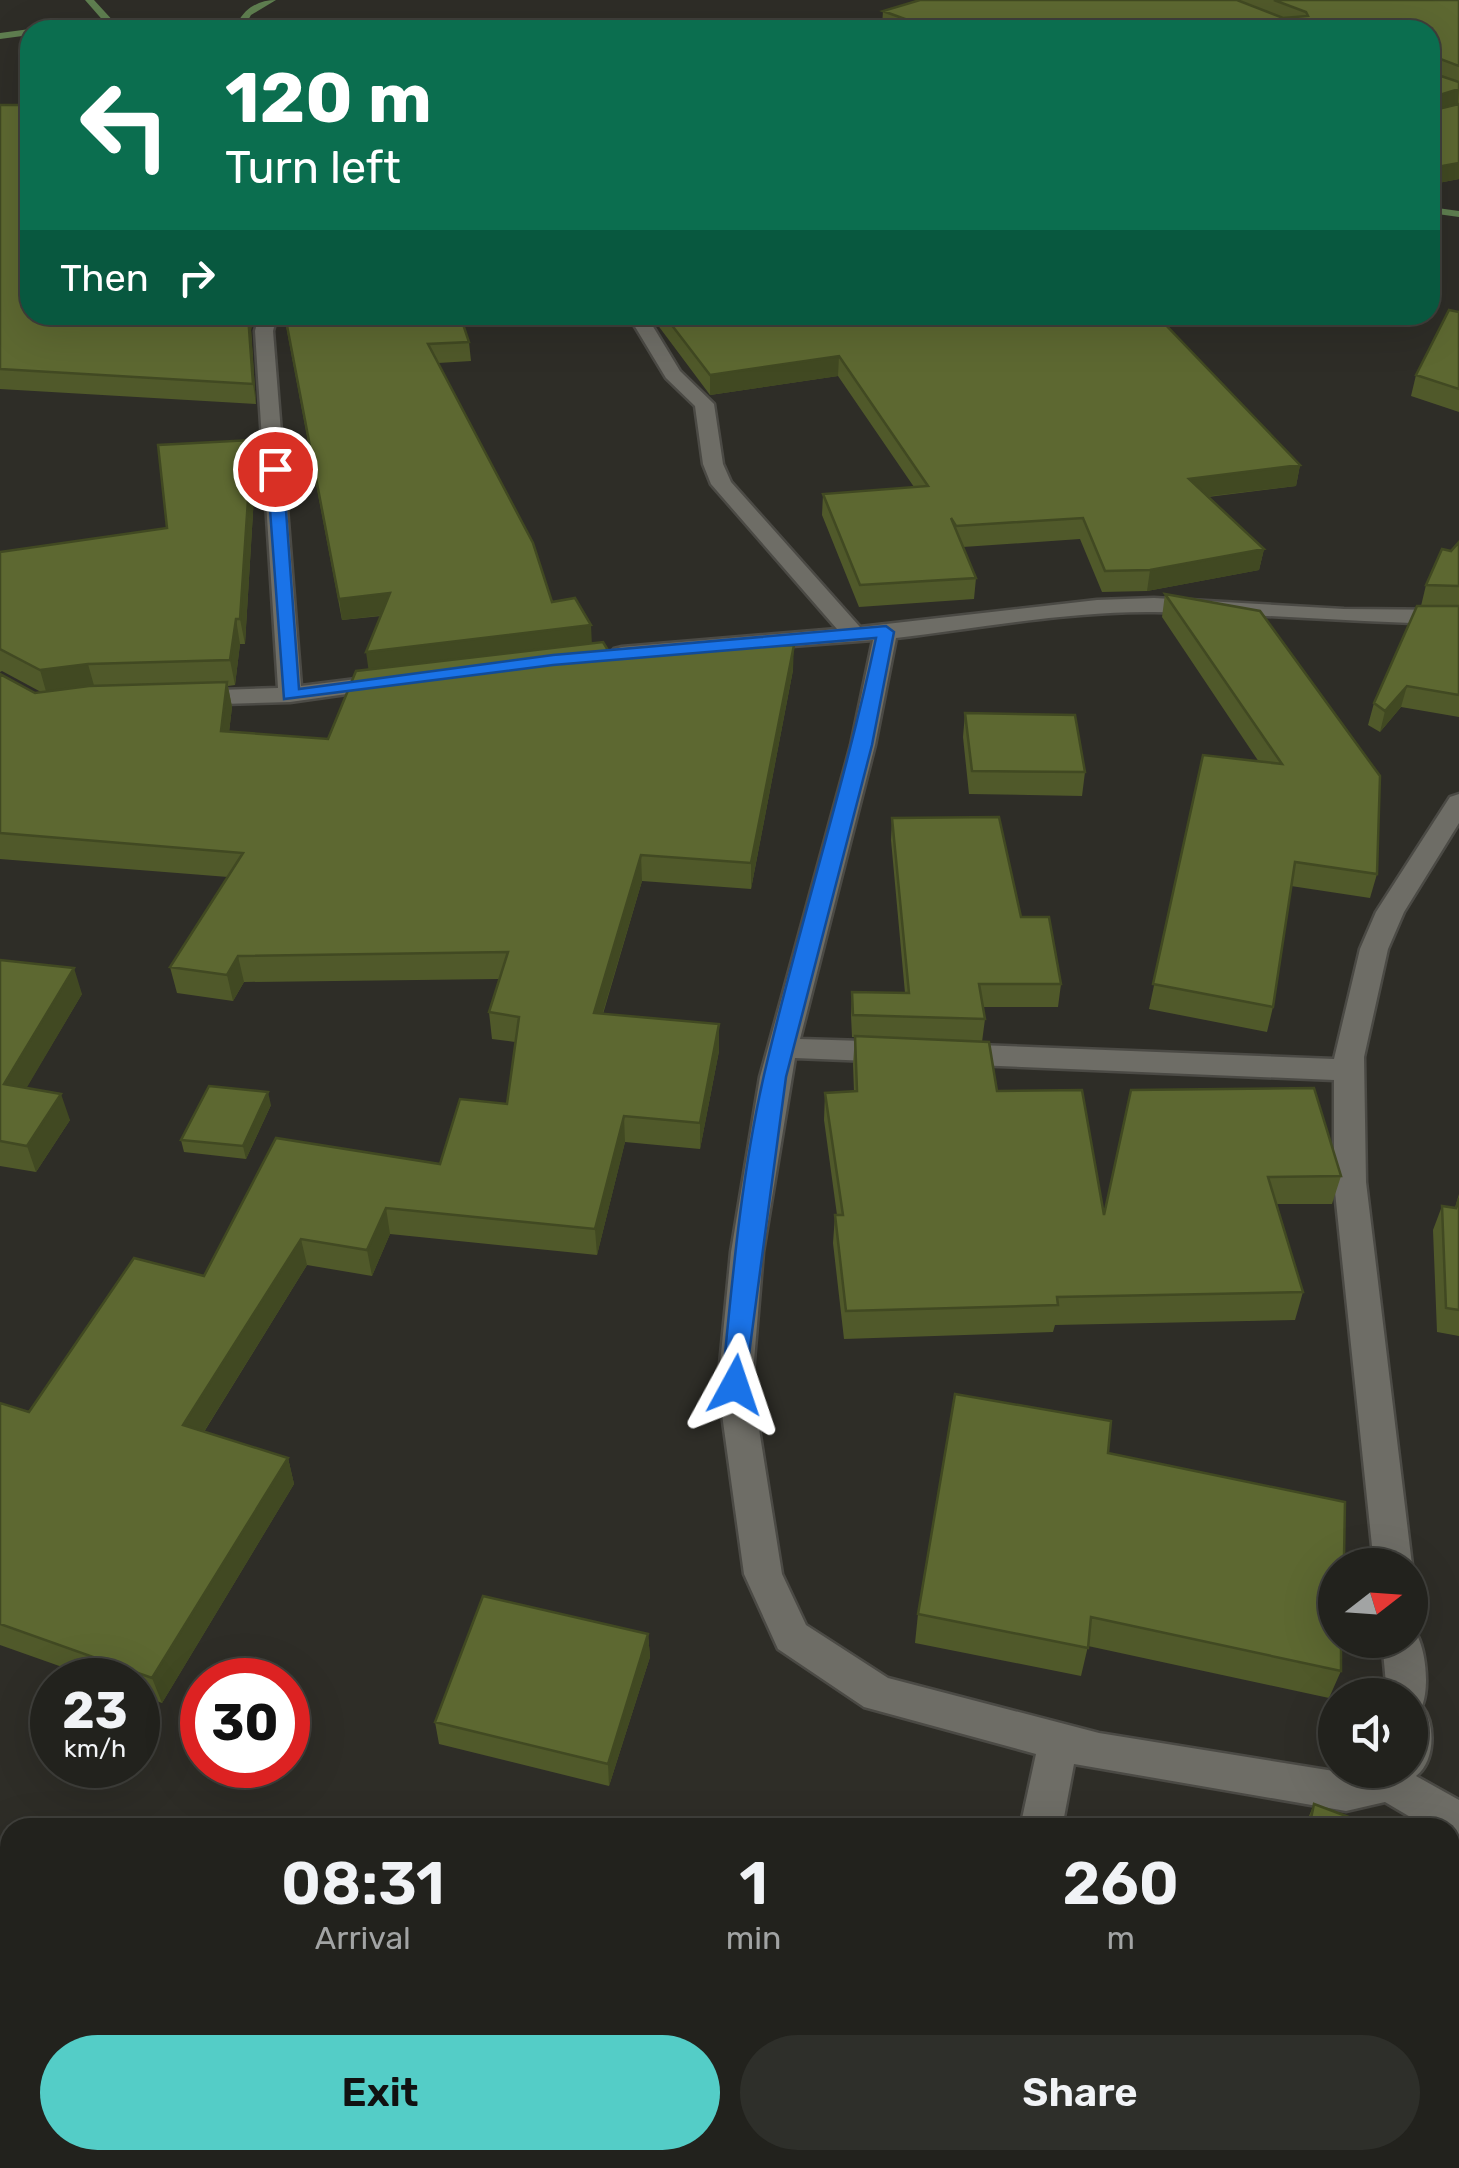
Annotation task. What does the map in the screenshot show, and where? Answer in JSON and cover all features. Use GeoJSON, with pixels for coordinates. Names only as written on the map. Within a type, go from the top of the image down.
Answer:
{"type":"FeatureCollection","features":[{"type":"Feature","properties":{"kind":"street"},"geometry":{"type":"LineString","coordinates":[[266,325],[290,695]]}},
{"type":"Feature","properties":{"kind":"street"},"geometry":{"type":"LineString","coordinates":[[643,325],[673,374],[704,404],[721,484],[870,633],[862,745],[783,1048],[748,1252],[735,1385],[763,1574],[792,1637],[878,1694],[1099,1752],[1318,1787]]}},
{"type":"Feature","properties":{"kind":"street"},"geometry":{"type":"LineString","coordinates":[[590,657],[870,633],[1097,607],[1154,605],[1378,618],[1459,617]]}},
{"type":"Feature","properties":{"kind":"street"},"geometry":{"type":"LineString","coordinates":[[173,698],[290,695],[403,680]]}},
{"type":"Feature","properties":{"kind":"street"},"geometry":{"type":"LineString","coordinates":[[1391,1548],[1350,1182],[1349,1057],[1374,949],[1410,876],[1459,802]]}},
{"type":"Feature","properties":{"kind":"street"},"geometry":{"type":"LineString","coordinates":[[783,1048],[1350,1070]]}},
{"type":"Feature","properties":{"kind":"street"},"geometry":{"type":"LineString","coordinates":[[1043,1818],[1059,1741]]}},
{"type":"Feature","properties":{"kind":"street"},"geometry":{"type":"LineString","coordinates":[[1321,1788],[1346,1792],[1356,1788]]}},
{"type":"Feature","properties":{"kind":"street"},"geometry":{"type":"LineString","coordinates":[[1420,1788],[1454,1818]]}},
{"type":"Feature","properties":{"kind":"building"},"geometry":{"type":"Polygon","coordinates":[[[920,0],[1237,0],[1283,18],[1308,16],[1274,0],[1459,0],[1459,66],[1440,59],[1440,20],[908,20],[883,11],[920,0]]]}},
{"type":"Feature","properties":{"kind":"building"},"geometry":{"type":"Polygon","coordinates":[[[1440,76],[1459,82],[1459,89],[1440,95],[1440,76]]]}},
{"type":"Feature","properties":{"kind":"building"},"geometry":{"type":"Polygon","coordinates":[[[1459,104],[1459,163],[1440,166],[1440,109],[1459,104]]]}},
{"type":"Feature","properties":{"kind":"building"},"geometry":{"type":"Polygon","coordinates":[[[0,105],[20,105],[20,325],[249,325],[253,384],[0,369],[0,105]]]}},
{"type":"Feature","properties":{"kind":"building"},"geometry":{"type":"Polygon","coordinates":[[[1449,310],[1459,312],[1459,389],[1416,375],[1449,310]]]}},
{"type":"Feature","properties":{"kind":"building"},"geometry":{"type":"Polygon","coordinates":[[[287,325],[463,325],[469,342],[428,344],[533,543],[552,602],[575,598],[591,625],[366,652],[390,593],[339,599],[287,325]]]}},
{"type":"Feature","properties":{"kind":"building"},"geometry":{"type":"Polygon","coordinates":[[[672,325],[1166,325],[1300,465],[1189,479],[1264,549],[1150,570],[1105,571],[1083,518],[956,526],[951,518],[976,578],[860,585],[823,494],[928,486],[839,356],[710,375],[672,325]]]}},
{"type":"Feature","properties":{"kind":"building"},"geometry":{"type":"Polygon","coordinates":[[[252,440],[240,619],[236,619],[230,660],[88,664],[40,670],[0,649],[0,552],[167,528],[158,445],[252,440]]]}},
{"type":"Feature","properties":{"kind":"building"},"geometry":{"type":"Polygon","coordinates":[[[1459,542],[1459,586],[1426,585],[1442,549],[1451,551],[1459,542]]]}},
{"type":"Feature","properties":{"kind":"building"},"geometry":{"type":"Polygon","coordinates":[[[1165,594],[1260,611],[1380,776],[1377,874],[1295,862],[1273,1007],[1153,984],[1203,755],[1282,764],[1165,594]]]}},
{"type":"Feature","properties":{"kind":"building"},"geometry":{"type":"Polygon","coordinates":[[[1417,606],[1459,606],[1459,695],[1407,686],[1385,711],[1374,703],[1417,606]]]}},
{"type":"Feature","properties":{"kind":"building"},"geometry":{"type":"Polygon","coordinates":[[[603,642],[609,652],[794,645],[751,863],[641,855],[594,1013],[719,1024],[700,1123],[624,1116],[595,1229],[386,1208],[367,1250],[301,1239],[183,1425],[288,1458],[160,1665],[160,1658],[96,1658],[0,1624],[0,1403],[29,1412],[134,1258],[204,1276],[276,1138],[440,1164],[460,1099],[507,1104],[519,1017],[489,1012],[508,952],[238,956],[227,975],[170,967],[243,853],[0,833],[0,674],[35,693],[89,686],[227,682],[221,731],[328,739],[356,671],[603,642]]]}},
{"type":"Feature","properties":{"kind":"building"},"geometry":{"type":"Polygon","coordinates":[[[965,713],[1075,715],[1085,772],[972,771],[965,713]]]}},
{"type":"Feature","properties":{"kind":"building"},"geometry":{"type":"Polygon","coordinates":[[[999,817],[1021,917],[1049,917],[1061,984],[979,984],[985,1019],[853,1015],[852,992],[909,993],[892,818],[999,817]]]}},
{"type":"Feature","properties":{"kind":"building"},"geometry":{"type":"Polygon","coordinates":[[[0,960],[74,968],[4,1084],[61,1094],[27,1146],[0,1141],[0,960]]]}},
{"type":"Feature","properties":{"kind":"building"},"geometry":{"type":"Polygon","coordinates":[[[855,1036],[989,1042],[997,1091],[1082,1090],[1104,1215],[1131,1090],[1314,1088],[1341,1176],[1268,1177],[1303,1292],[1057,1297],[1058,1305],[846,1311],[835,1215],[843,1215],[825,1093],[857,1091],[855,1036]]]}},
{"type":"Feature","properties":{"kind":"building"},"geometry":{"type":"Polygon","coordinates":[[[209,1086],[268,1092],[243,1146],[181,1140],[209,1086]]]}},
{"type":"Feature","properties":{"kind":"building"},"geometry":{"type":"Polygon","coordinates":[[[1459,1198],[1459,1310],[1446,1308],[1442,1206],[1456,1208],[1459,1198]]]}},
{"type":"Feature","properties":{"kind":"building"},"geometry":{"type":"Polygon","coordinates":[[[955,1394],[1111,1421],[1108,1453],[1345,1502],[1344,1548],[1318,1548],[1318,1658],[1341,1658],[1341,1671],[1091,1617],[1088,1648],[918,1614],[955,1394]]]}},
{"type":"Feature","properties":{"kind":"building"},"geometry":{"type":"Polygon","coordinates":[[[483,1596],[648,1634],[608,1764],[435,1722],[483,1596]]]}},
{"type":"Feature","properties":{"kind":"building"},"geometry":{"type":"Polygon","coordinates":[[[1314,1804],[1351,1818],[1311,1818],[1314,1804]]]}},
{"type":"Feature","properties":{"kind":"waterway"},"geometry":{"type":"LineString","coordinates":[[89,0],[107,20]]}},
{"type":"Feature","properties":{"kind":"waterway"},"geometry":{"type":"LineString","coordinates":[[243,20],[247,13],[272,0]]}},
{"type":"Feature","properties":{"kind":"waterway"},"geometry":{"type":"LineString","coordinates":[[0,36],[20,33]]}},
{"type":"Feature","properties":{"kind":"waterway"},"geometry":{"type":"LineString","coordinates":[[1440,211],[1459,214]]}},
{"type":"Feature","properties":{"kind":"route"},"geometry":{"type":"LineString","coordinates":[[275,469],[290,695],[553,660],[886,632],[862,745],[775,1077],[748,1252],[735,1385]]}}]}
